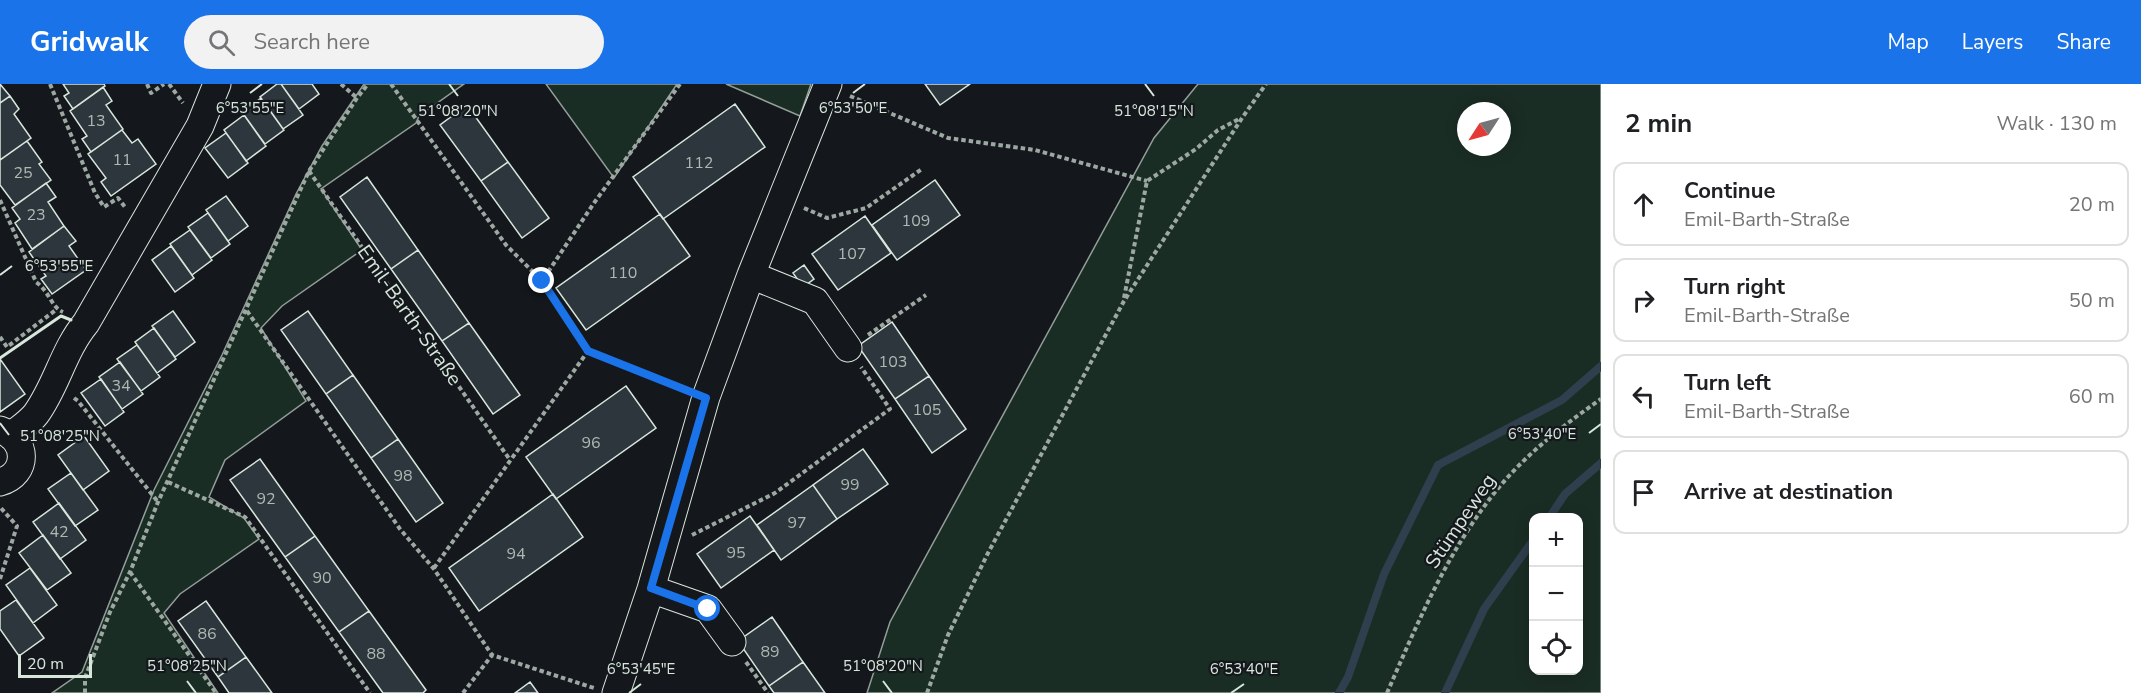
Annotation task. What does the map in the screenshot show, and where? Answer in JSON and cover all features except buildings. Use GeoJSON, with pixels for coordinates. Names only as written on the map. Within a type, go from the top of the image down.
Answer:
{"type":"FeatureCollection","features":[{"type":"Feature","properties":{"kind":"street"},"geometry":{"type":"LineString","coordinates":[[0,482],[15,474],[21,461],[20,447],[6,433],[35,415],[52,386],[73,338],[86,323],[200,126],[217,84]]}},
{"type":"Feature","properties":{"kind":"street"},"geometry":{"type":"LineString","coordinates":[[607,691],[651,588],[706,398],[751,275],[782,198],[840,87]]}},
{"type":"Feature","properties":{"kind":"street"},"geometry":{"type":"LineString","coordinates":[[751,275],[815,301],[848,348]]}},
{"type":"Feature","properties":{"kind":"street"},"geometry":{"type":"LineString","coordinates":[[651,588],[708,609],[732,642]]}},
{"type":"Feature","properties":{"kind":"path"},"geometry":{"type":"LineString","coordinates":[[50,84],[95,193],[104,207],[118,198],[141,230]]}},
{"type":"Feature","properties":{"kind":"path"},"geometry":{"type":"LineString","coordinates":[[147,84],[151,93],[164,84]]}},
{"type":"Feature","properties":{"kind":"path"},"geometry":{"type":"LineString","coordinates":[[341,84],[357,98]]}},
{"type":"Feature","properties":{"kind":"path"},"geometry":{"type":"LineString","coordinates":[[85,693],[85,678],[110,612],[309,171],[368,84]]}},
{"type":"Feature","properties":{"kind":"path"},"geometry":{"type":"LineString","coordinates":[[391,84],[506,245],[542,281],[588,351],[706,398]]}},
{"type":"Feature","properties":{"kind":"path"},"geometry":{"type":"LineString","coordinates":[[542,281],[594,203],[680,84]]}},
{"type":"Feature","properties":{"kind":"path"},"geometry":{"type":"LineString","coordinates":[[927,693],[948,635],[988,553],[1124,302],[1266,84]]}},
{"type":"Feature","properties":{"kind":"path"},"geometry":{"type":"LineString","coordinates":[[840,87],[849,97],[948,138],[1035,150],[1147,181]]}},
{"type":"Feature","properties":{"kind":"path"},"geometry":{"type":"LineString","coordinates":[[1124,302],[1147,181],[1196,149],[1218,130],[1242,118]]}},
{"type":"Feature","properties":{"kind":"path"},"geometry":{"type":"LineString","coordinates":[[782,198],[827,218],[866,208],[922,169]]}},
{"type":"Feature","properties":{"kind":"path","name":"Emil-Barth-Straße"},"geometry":{"type":"LineString","coordinates":[[309,171],[510,460]]}},
{"type":"Feature","properties":{"kind":"path"},"geometry":{"type":"LineString","coordinates":[[0,200],[36,282],[46,289],[57,309],[86,323]]}},
{"type":"Feature","properties":{"kind":"path"},"geometry":{"type":"LineString","coordinates":[[663,548],[775,493],[890,409],[848,348],[926,294]]}},
{"type":"Feature","properties":{"kind":"path"},"geometry":{"type":"LineString","coordinates":[[0,337],[7,347],[57,309]]}},
{"type":"Feature","properties":{"kind":"path"},"geometry":{"type":"LineString","coordinates":[[247,311],[400,529],[434,569],[492,654],[607,691]]}},
{"type":"Feature","properties":{"kind":"path"},"geometry":{"type":"LineString","coordinates":[[434,569],[588,351]]}},
{"type":"Feature","properties":{"kind":"path"},"geometry":{"type":"LineString","coordinates":[[52,386],[78,401],[158,502]]}},
{"type":"Feature","properties":{"kind":"path","name":"Stümpeweg"},"geometry":{"type":"LineString","coordinates":[[1387,693],[1433,589],[1492,495],[1533,452],[1565,424],[1601,399]]}},
{"type":"Feature","properties":{"kind":"path"},"geometry":{"type":"LineString","coordinates":[[168,482],[245,517],[370,693]]}},
{"type":"Feature","properties":{"kind":"path"},"geometry":{"type":"LineString","coordinates":[[0,506],[16,526],[0,579]]}},
{"type":"Feature","properties":{"kind":"path"},"geometry":{"type":"LineString","coordinates":[[129,572],[216,693]]}},
{"type":"Feature","properties":{"kind":"path"},"geometry":{"type":"LineString","coordinates":[[732,642],[750,663],[768,693]]}},
{"type":"Feature","properties":{"kind":"path"},"geometry":{"type":"LineString","coordinates":[[463,693],[492,654]]}},
{"type":"Feature","properties":{"kind":"green space"},"geometry":{"type":"Polygon","coordinates":[[[364,84],[464,84],[419,116],[416,123],[321,189],[362,250],[282,306],[261,328],[306,401],[225,460],[209,497],[244,518],[259,539],[180,594],[164,613],[218,693],[52,693],[82,672],[154,490],[222,355],[296,194],[322,146],[364,84]]]}},
{"type":"Feature","properties":{"kind":"green space"},"geometry":{"type":"Polygon","coordinates":[[[546,84],[677,84],[614,178],[546,84]]]}},
{"type":"Feature","properties":{"kind":"green space"},"geometry":{"type":"Polygon","coordinates":[[[726,84],[811,84],[800,116],[726,84]]]}},
{"type":"Feature","properties":{"kind":"green space"},"geometry":{"type":"Polygon","coordinates":[[[1198,84],[1601,84],[1601,693],[867,693],[890,622],[1154,138],[1198,84]]]}},
{"type":"Feature","properties":{"kind":"waterway"},"geometry":{"type":"LineString","coordinates":[[1339,693],[1348,677],[1384,574],[1438,465],[1562,400],[1601,366]]}},
{"type":"Feature","properties":{"kind":"waterway"},"geometry":{"type":"LineString","coordinates":[[1552,513],[1565,494],[1601,463]]}},
{"type":"Feature","properties":{"kind":"waterway"},"geometry":{"type":"LineString","coordinates":[[1445,693],[1484,609],[1529,546]]}},
{"type":"Feature","properties":{"kind":"wall"},"geometry":{"type":"LineString","coordinates":[[0,358],[61,316],[71,320]]}},
{"type":"Feature","properties":{"kind":"route"},"geometry":{"type":"LineString","coordinates":[[542,281],[588,351],[706,398],[651,588],[708,609]]}}]}
